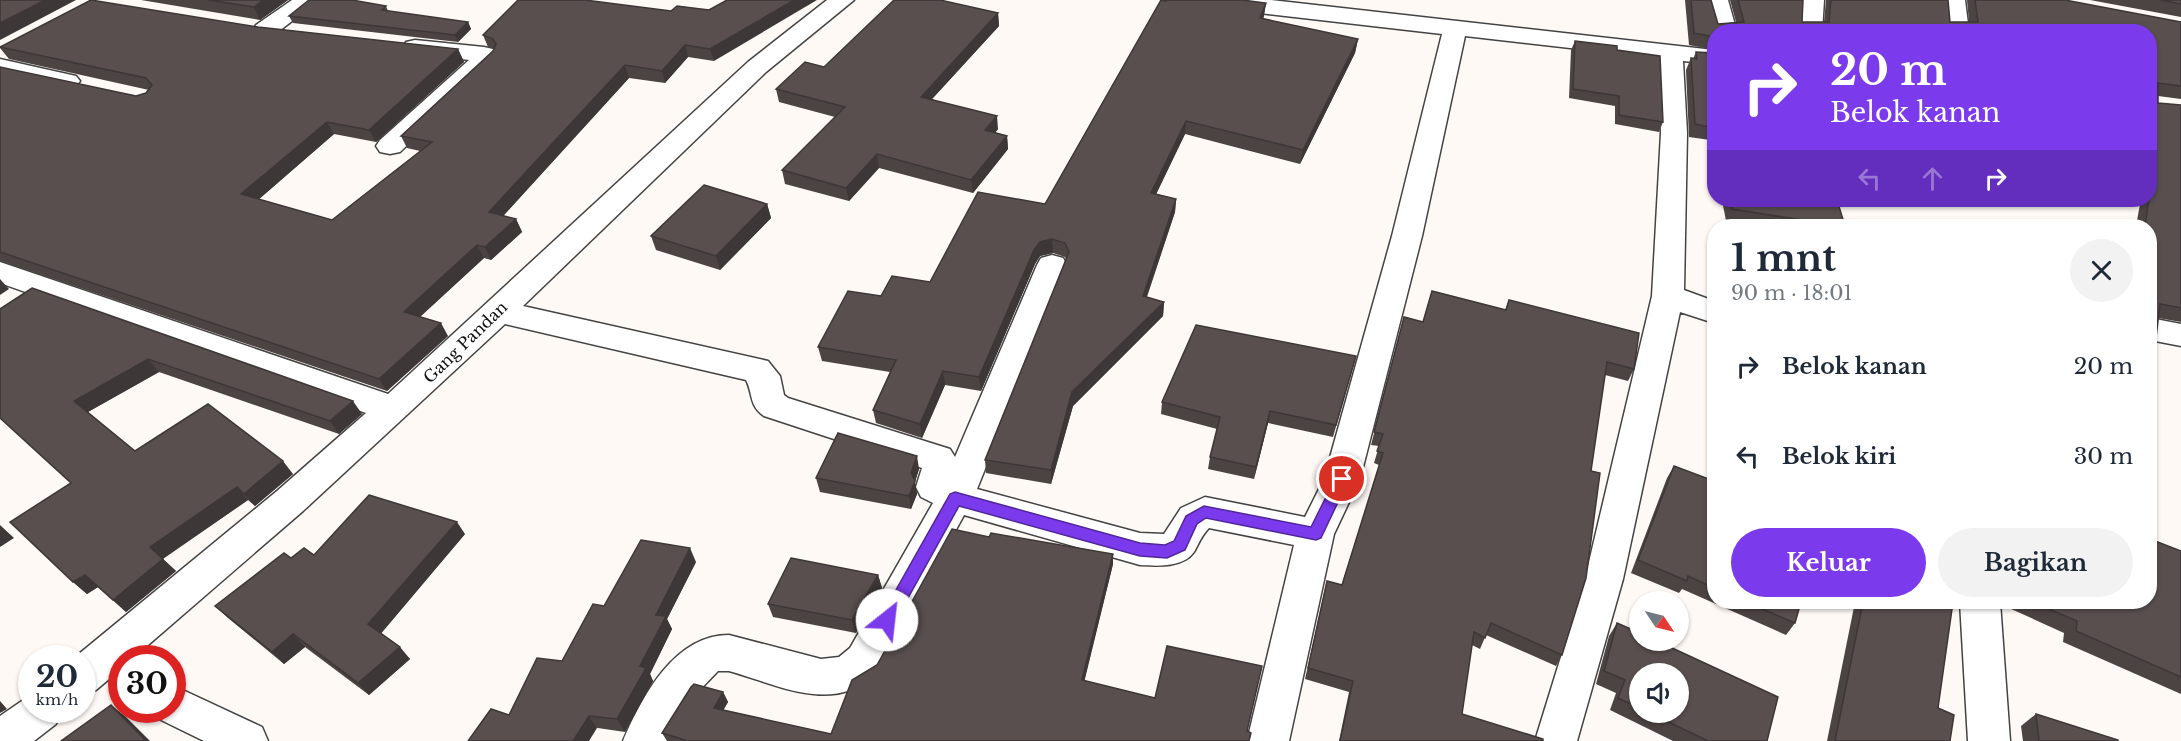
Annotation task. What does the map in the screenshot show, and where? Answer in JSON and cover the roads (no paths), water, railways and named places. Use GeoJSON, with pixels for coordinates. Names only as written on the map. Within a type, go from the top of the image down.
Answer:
{"type":"FeatureCollection","features":[{"type":"Feature","properties":{"kind":"street"},"geometry":{"type":"LineString","coordinates":[[301,34],[254,28],[307,0]]}},
{"type":"Feature","properties":{"kind":"street","name":"Gang Pandan"},"geometry":{"type":"LineString","coordinates":[[100,674],[393,409],[757,67],[842,0]]}},
{"type":"Feature","properties":{"kind":"street"},"geometry":{"type":"LineString","coordinates":[[1208,0],[1422,12],[1455,28],[1707,56]]}},
{"type":"Feature","properties":{"kind":"street"},"geometry":{"type":"LineString","coordinates":[[1716,0],[1723,24]]}},
{"type":"Feature","properties":{"kind":"street"},"geometry":{"type":"LineString","coordinates":[[1810,24],[1812,0]]}},
{"type":"Feature","properties":{"kind":"street"},"geometry":{"type":"LineString","coordinates":[[1953,0],[1956,24]]}},
{"type":"Feature","properties":{"kind":"street"},"geometry":{"type":"LineString","coordinates":[[1268,741],[1316,534],[1342,479],[1407,236],[1455,28]]}},
{"type":"Feature","properties":{"kind":"street"},"geometry":{"type":"LineString","coordinates":[[465,52],[489,30]]}},
{"type":"Feature","properties":{"kind":"street"},"geometry":{"type":"LineString","coordinates":[[390,146],[487,57],[465,52],[394,45]]}},
{"type":"Feature","properties":{"kind":"street"},"geometry":{"type":"LineString","coordinates":[[1556,741],[1604,579],[1668,296],[1674,133],[1670,52]]}},
{"type":"Feature","properties":{"kind":"street"},"geometry":{"type":"LineString","coordinates":[[3,56],[89,86]]}},
{"type":"Feature","properties":{"kind":"street"},"geometry":{"type":"LineString","coordinates":[[644,741],[682,681],[704,657],[729,653],[821,678],[848,674],[864,661],[955,498],[1052,265]]}},
{"type":"Feature","properties":{"kind":"street"},"geometry":{"type":"LineString","coordinates":[[0,272],[393,409]]}},
{"type":"Feature","properties":{"kind":"street"},"geometry":{"type":"LineString","coordinates":[[8,307],[40,285]]}},
{"type":"Feature","properties":{"kind":"street"},"geometry":{"type":"LineString","coordinates":[[1668,296],[1707,310]]}},
{"type":"Feature","properties":{"kind":"street"},"geometry":{"type":"LineString","coordinates":[[497,311],[756,370],[764,376],[768,402],[776,407],[938,459],[940,470],[934,487],[955,498],[1140,549],[1158,552],[1172,550],[1179,545],[1191,520],[1204,512],[1316,534]]}},
{"type":"Feature","properties":{"kind":"street"},"geometry":{"type":"LineString","coordinates":[[2157,330],[2181,335]]}},
{"type":"Feature","properties":{"kind":"street"},"geometry":{"type":"LineString","coordinates":[[1980,609],[1989,741]]}},
{"type":"Feature","properties":{"kind":"street"},"geometry":{"type":"LineString","coordinates":[[186,711],[247,741]]}},
{"type":"Feature","properties":{"kind":"street"},"geometry":{"type":"LineString","coordinates":[[1,741],[25,723]]}}]}
